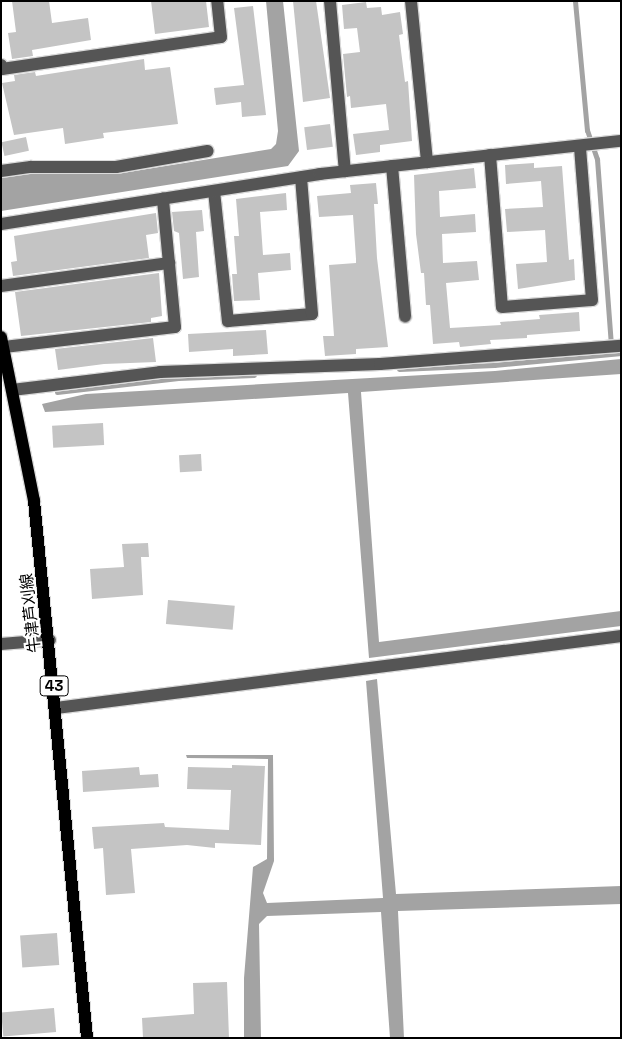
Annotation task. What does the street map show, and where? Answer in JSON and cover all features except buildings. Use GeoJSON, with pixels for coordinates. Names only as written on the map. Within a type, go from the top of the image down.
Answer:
{"type":"FeatureCollection","features":[{"type":"Feature","properties":{"kind":"main road","name":"牛津芦刈線"},"geometry":{"type":"LineString","coordinates":[[3,342],[34,501],[50,640],[87,1038]]}},
{"type":"Feature","properties":{"kind":"street"},"geometry":{"type":"LineString","coordinates":[[1,65],[2,69],[221,37],[217,1]]}},
{"type":"Feature","properties":{"kind":"street"},"geometry":{"type":"LineString","coordinates":[[330,1],[345,171]]}},
{"type":"Feature","properties":{"kind":"street"},"geometry":{"type":"LineString","coordinates":[[412,1],[427,162]]}},
{"type":"Feature","properties":{"kind":"street"},"geometry":{"type":"LineString","coordinates":[[1,224],[345,171],[621,141]]}},
{"type":"Feature","properties":{"kind":"street"},"geometry":{"type":"LineString","coordinates":[[490,155],[502,307],[592,300],[588,145]]}},
{"type":"Feature","properties":{"kind":"street"},"geometry":{"type":"LineString","coordinates":[[1,171],[31,166],[116,167],[208,151]]}},
{"type":"Feature","properties":{"kind":"street"},"geometry":{"type":"LineString","coordinates":[[392,166],[405,316]]}},
{"type":"Feature","properties":{"kind":"street"},"geometry":{"type":"LineString","coordinates":[[214,190],[228,321],[312,314],[301,177]]}},
{"type":"Feature","properties":{"kind":"street"},"geometry":{"type":"LineString","coordinates":[[3,342],[175,327],[163,199]]}},
{"type":"Feature","properties":{"kind":"street"},"geometry":{"type":"LineString","coordinates":[[1,286],[169,263]]}},
{"type":"Feature","properties":{"kind":"street"},"geometry":{"type":"LineString","coordinates":[[12,390],[160,372],[380,364],[615,346]]}},
{"type":"Feature","properties":{"kind":"street"},"geometry":{"type":"LineString","coordinates":[[56,708],[621,636]]}},
{"type":"Feature","properties":{"kind":"street"},"geometry":{"type":"LineString","coordinates":[[1,644],[50,640]]}},
{"type":"Feature","properties":{"kind":"shaded area"},"geometry":{"type":"Polygon","coordinates":[[[266,1],[283,1],[299,151],[288,166],[1,211],[1,177],[31,173],[116,174],[271,149],[276,144],[278,131],[266,1]]]}},
{"type":"Feature","properties":{"kind":"shaded area"},"geometry":{"type":"Polygon","coordinates":[[[621,359],[621,374],[361,392],[379,642],[621,611],[621,626],[369,658],[348,393],[45,412],[42,404],[86,394],[495,371],[621,359]]]}},
{"type":"Feature","properties":{"kind":"shaded area"},"geometry":{"type":"Polygon","coordinates":[[[377,679],[396,894],[621,886],[621,904],[398,911],[404,1038],[390,1038],[381,912],[267,916],[259,924],[261,1038],[244,1038],[244,978],[253,867],[267,859],[268,759],[187,758],[186,755],[273,755],[274,861],[263,893],[267,903],[383,898],[366,681],[377,679]]]}},
{"type":"Feature","properties":{"kind":"waterway"},"geometry":{"type":"LineString","coordinates":[[575,1],[587,130],[597,159],[611,345]]}},
{"type":"Feature","properties":{"kind":"waterway"},"geometry":{"type":"LineString","coordinates":[[399,369],[494,365],[621,353]]}},
{"type":"Feature","properties":{"kind":"waterway"},"geometry":{"type":"LineString","coordinates":[[57,392],[178,378],[254,375]]}}]}
